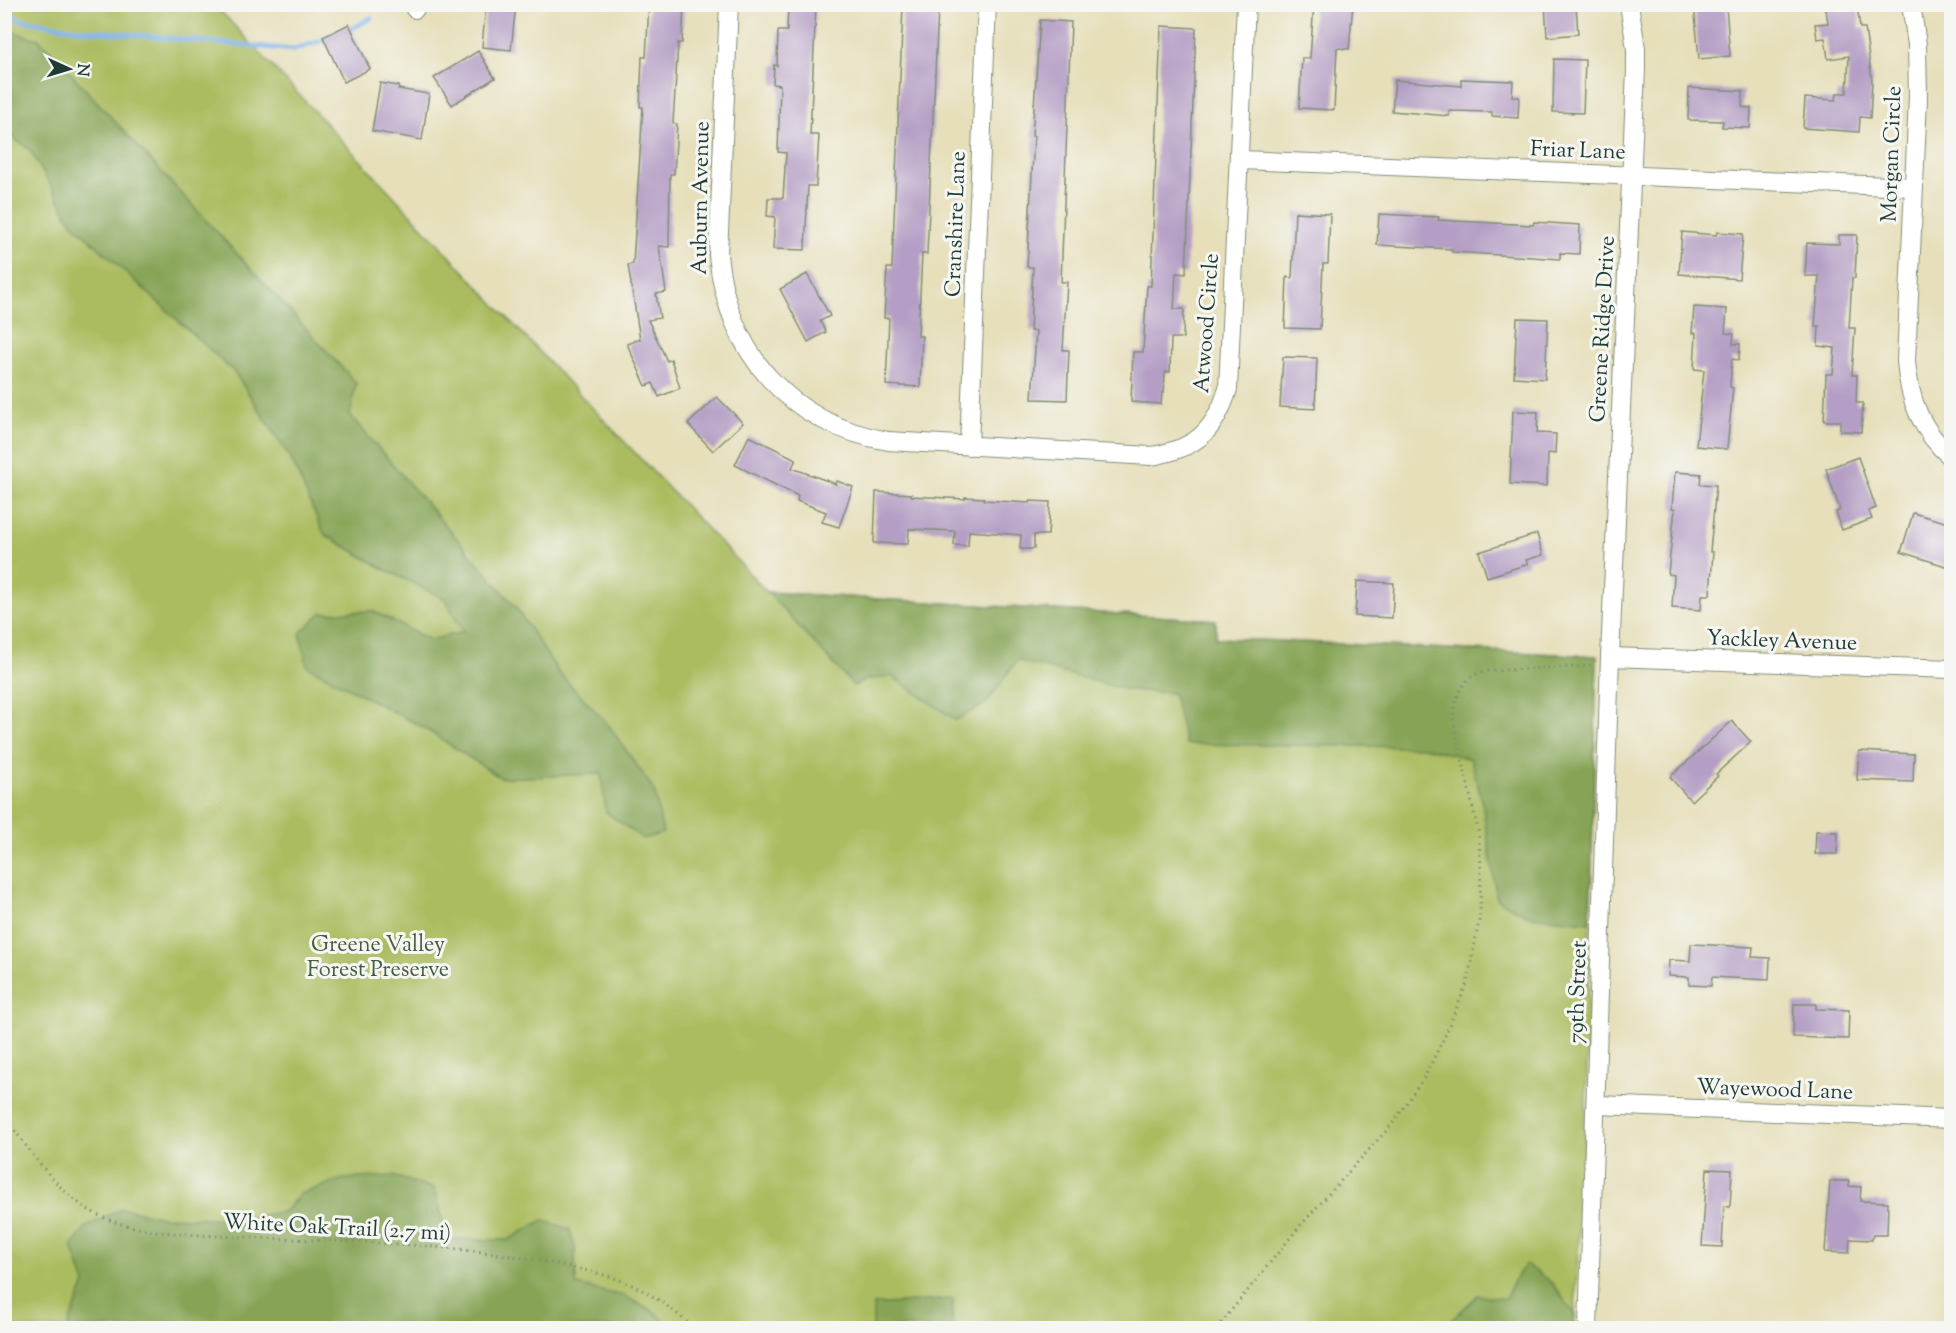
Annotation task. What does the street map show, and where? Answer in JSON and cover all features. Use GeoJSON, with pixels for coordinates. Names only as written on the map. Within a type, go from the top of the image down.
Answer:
{"type":"FeatureCollection","features":[{"type":"Feature","properties":{"kind":"street","name":"Auburn Avenue"},"geometry":{"type":"LineString","coordinates":[[729,4],[718,255],[723,291],[733,321],[747,350],[784,394],[822,420],[845,431],[888,441],[969,446]]}},
{"type":"Feature","properties":{"kind":"street","name":"Cranshire Lane"},"geometry":{"type":"LineString","coordinates":[[969,446],[987,4]]}},
{"type":"Feature","properties":{"kind":"street","name":"Atwood Circle"},"geometry":{"type":"LineString","coordinates":[[969,446],[1151,456],[1180,450],[1206,433],[1221,410],[1228,388],[1246,4]]}},
{"type":"Feature","properties":{"kind":"street","name":"Greene Ridge Drive"},"geometry":{"type":"LineString","coordinates":[[1611,657],[1636,48],[1629,4]]}},
{"type":"Feature","properties":{"kind":"street","name":"Morgan Circle"},"geometry":{"type":"LineString","coordinates":[[1911,4],[1917,45],[1917,87],[1906,361],[1911,397],[1921,422],[1929,435],[1952,458]]}},
{"type":"Feature","properties":{"kind":"street","name":"Friar Lane"},"geometry":{"type":"LineString","coordinates":[[1240,160],[1914,187]]}},
{"type":"Feature","properties":{"kind":"street","name":"Yackley Avenue"},"geometry":{"type":"LineString","coordinates":[[1611,657],[1952,669]]}},
{"type":"Feature","properties":{"kind":"street","name":"79th Street"},"geometry":{"type":"LineString","coordinates":[[1588,1329],[1611,657]]}},
{"type":"Feature","properties":{"kind":"street","name":"Wayewood Lane"},"geometry":{"type":"LineString","coordinates":[[1597,1105],[1952,1119]]}},
{"type":"Feature","properties":{"kind":"path"},"geometry":{"type":"LineString","coordinates":[[1217,1329],[1299,1227],[1394,1122],[1425,1076],[1467,983],[1480,916],[1481,865],[1478,830],[1453,719],[1455,702],[1464,686],[1474,675],[1488,671],[1587,666],[1611,657]]}},
{"type":"Feature","properties":{"kind":"path","name":"White Oak Trail (2.7 mi)"},"geometry":{"type":"LineString","coordinates":[[4,1116],[50,1175],[89,1210],[105,1218],[182,1234],[438,1246],[519,1256],[615,1278],[640,1288],[695,1329]]}},
{"type":"Feature","properties":{"kind":"green space","name":"Greene Valley Forest Preserve"},"geometry":{"type":"Polygon","coordinates":[[[4,5],[215,5],[767,592],[1216,620],[1216,638],[1597,656],[1586,1108],[1574,1328],[5,1328],[4,5]]]}},
{"type":"Feature","properties":{"kind":"green space"},"geometry":{"type":"Polygon","coordinates":[[[5,30],[39,39],[356,383],[350,415],[515,606],[559,673],[607,723],[654,790],[663,833],[643,839],[606,812],[601,774],[501,778],[424,728],[307,666],[300,633],[321,613],[373,611],[430,640],[463,632],[445,599],[382,568],[324,534],[291,459],[235,373],[72,223],[30,150],[5,132],[5,30]]]}},
{"type":"Feature","properties":{"kind":"green space"},"geometry":{"type":"Polygon","coordinates":[[[767,592],[1216,620],[1216,638],[1597,656],[1590,922],[1528,916],[1497,899],[1482,802],[1471,759],[1423,747],[1186,744],[1173,693],[1127,690],[1017,660],[987,703],[956,720],[891,676],[865,680],[854,686],[767,592]]]}},
{"type":"Feature","properties":{"kind":"green space"},"geometry":{"type":"Polygon","coordinates":[[[392,1176],[434,1188],[442,1216],[444,1239],[508,1240],[543,1220],[570,1229],[575,1248],[576,1285],[624,1296],[653,1311],[674,1328],[67,1328],[85,1284],[72,1246],[86,1227],[122,1208],[163,1217],[240,1219],[285,1211],[300,1194],[343,1179],[392,1176]]]}},
{"type":"Feature","properties":{"kind":"green space"},"geometry":{"type":"Polygon","coordinates":[[[1526,1264],[1552,1283],[1575,1315],[1574,1328],[1444,1327],[1478,1295],[1505,1299],[1526,1264]]]}},
{"type":"Feature","properties":{"kind":"green space"},"geometry":{"type":"Polygon","coordinates":[[[953,1299],[952,1321],[959,1328],[873,1328],[873,1305],[953,1299]]]}},
{"type":"Feature","properties":{"kind":"building"},"geometry":{"type":"Polygon","coordinates":[[[486,4],[516,4],[511,50],[482,47],[486,4]]]}},
{"type":"Feature","properties":{"kind":"building"},"geometry":{"type":"Polygon","coordinates":[[[649,4],[684,4],[682,43],[678,43],[673,123],[677,124],[674,174],[670,174],[669,247],[659,246],[666,292],[656,294],[660,318],[648,320],[667,361],[671,359],[680,388],[659,397],[653,383],[646,386],[627,344],[640,339],[628,265],[633,264],[643,107],[640,107],[642,57],[646,57],[649,4]]]}},
{"type":"Feature","properties":{"kind":"building"},"geometry":{"type":"Polygon","coordinates":[[[788,4],[816,4],[810,135],[819,135],[816,186],[808,186],[805,250],[773,249],[775,217],[767,216],[768,198],[783,198],[786,153],[778,152],[780,85],[773,84],[774,65],[777,66],[778,31],[787,31],[788,4]]]}},
{"type":"Feature","properties":{"kind":"building"},"geometry":{"type":"Polygon","coordinates":[[[1314,4],[1353,4],[1349,49],[1337,48],[1334,110],[1299,108],[1302,58],[1310,58],[1314,4]]]}},
{"type":"Feature","properties":{"kind":"building"},"geometry":{"type":"Polygon","coordinates":[[[1545,4],[1576,4],[1578,34],[1547,37],[1545,4]]]}},
{"type":"Feature","properties":{"kind":"building"},"geometry":{"type":"Polygon","coordinates":[[[1694,4],[1726,6],[1730,56],[1699,59],[1694,4]]]}},
{"type":"Feature","properties":{"kind":"building"},"geometry":{"type":"Polygon","coordinates":[[[1825,4],[1857,4],[1860,28],[1865,28],[1872,81],[1870,118],[1860,117],[1859,132],[1803,128],[1805,98],[1836,100],[1837,93],[1847,93],[1849,56],[1828,59],[1825,38],[1817,39],[1815,24],[1828,23],[1825,4]]]}},
{"type":"Feature","properties":{"kind":"building"},"geometry":{"type":"Polygon","coordinates":[[[903,6],[938,7],[927,254],[922,254],[918,336],[922,336],[920,387],[886,385],[889,318],[884,318],[887,268],[892,268],[903,6]]]}},
{"type":"Feature","properties":{"kind":"building"},"geometry":{"type":"Polygon","coordinates":[[[1040,20],[1071,22],[1061,282],[1067,282],[1063,350],[1069,350],[1067,400],[1032,399],[1036,331],[1030,331],[1033,267],[1027,267],[1034,136],[1032,136],[1040,20]]]}},
{"type":"Feature","properties":{"kind":"building"},"geometry":{"type":"Polygon","coordinates":[[[349,24],[370,69],[344,82],[323,37],[349,24]]]}},
{"type":"Feature","properties":{"kind":"building"},"geometry":{"type":"Polygon","coordinates":[[[1161,26],[1196,28],[1186,274],[1176,273],[1174,309],[1184,309],[1183,338],[1171,338],[1170,372],[1165,372],[1161,404],[1131,402],[1133,352],[1143,352],[1147,286],[1151,286],[1161,26]]]}},
{"type":"Feature","properties":{"kind":"building"},"geometry":{"type":"Polygon","coordinates":[[[478,51],[495,78],[452,105],[434,78],[478,51]]]}},
{"type":"Feature","properties":{"kind":"building"},"geometry":{"type":"Polygon","coordinates":[[[1554,59],[1585,60],[1583,113],[1553,112],[1554,59]]]}},
{"type":"Feature","properties":{"kind":"building"},"geometry":{"type":"Polygon","coordinates":[[[1461,79],[1513,81],[1512,97],[1519,97],[1518,118],[1492,116],[1492,112],[1449,111],[1449,116],[1392,111],[1395,80],[1461,86],[1461,79]]]}},
{"type":"Feature","properties":{"kind":"building"},"geometry":{"type":"Polygon","coordinates":[[[380,83],[399,86],[398,89],[429,94],[422,140],[372,131],[380,83]]]}},
{"type":"Feature","properties":{"kind":"building"},"geometry":{"type":"Polygon","coordinates":[[[1689,88],[1743,91],[1742,107],[1751,108],[1750,128],[1722,127],[1723,121],[1688,120],[1689,88]]]}},
{"type":"Feature","properties":{"kind":"building"},"geometry":{"type":"Polygon","coordinates":[[[1295,212],[1330,214],[1328,264],[1323,264],[1320,329],[1285,328],[1287,277],[1292,278],[1295,212]]]}},
{"type":"Feature","properties":{"kind":"building"},"geometry":{"type":"Polygon","coordinates":[[[1379,214],[1439,217],[1438,220],[1580,225],[1579,254],[1560,253],[1560,259],[1377,245],[1379,214]]]}},
{"type":"Feature","properties":{"kind":"building"},"geometry":{"type":"Polygon","coordinates":[[[1682,232],[1716,235],[1717,232],[1743,234],[1739,279],[1679,274],[1682,232]]]}},
{"type":"Feature","properties":{"kind":"building"},"geometry":{"type":"Polygon","coordinates":[[[1839,235],[1857,235],[1849,328],[1855,328],[1852,375],[1857,375],[1856,403],[1863,403],[1861,432],[1840,431],[1840,421],[1824,421],[1826,374],[1833,374],[1835,348],[1818,346],[1819,326],[1815,326],[1819,276],[1805,276],[1807,243],[1839,244],[1839,235]]]}},
{"type":"Feature","properties":{"kind":"building"},"geometry":{"type":"Polygon","coordinates":[[[807,274],[830,316],[820,321],[826,332],[808,342],[780,289],[807,274]]]}},
{"type":"Feature","properties":{"kind":"building"},"geometry":{"type":"Polygon","coordinates":[[[1694,307],[1727,309],[1725,333],[1734,334],[1733,344],[1740,344],[1739,360],[1732,359],[1730,387],[1733,388],[1727,449],[1696,446],[1704,370],[1694,369],[1696,333],[1692,333],[1694,307]]]}},
{"type":"Feature","properties":{"kind":"building"},"geometry":{"type":"Polygon","coordinates":[[[1517,318],[1548,319],[1545,379],[1514,377],[1517,318]]]}},
{"type":"Feature","properties":{"kind":"building"},"geometry":{"type":"Polygon","coordinates":[[[1283,357],[1317,358],[1315,409],[1280,407],[1283,357]]]}},
{"type":"Feature","properties":{"kind":"building"},"geometry":{"type":"Polygon","coordinates":[[[717,397],[743,423],[713,451],[688,424],[717,397]]]}},
{"type":"Feature","properties":{"kind":"building"},"geometry":{"type":"Polygon","coordinates":[[[1513,411],[1538,412],[1537,433],[1556,434],[1555,454],[1548,453],[1547,486],[1510,484],[1513,411]]]}},
{"type":"Feature","properties":{"kind":"building"},"geometry":{"type":"Polygon","coordinates":[[[749,436],[796,459],[792,468],[836,484],[837,481],[853,487],[839,527],[822,522],[826,512],[797,501],[798,496],[735,465],[749,436]]]}},
{"type":"Feature","properties":{"kind":"building"},"geometry":{"type":"Polygon","coordinates":[[[1858,457],[1876,508],[1869,511],[1872,519],[1842,530],[1836,512],[1840,510],[1826,469],[1858,457]]]}},
{"type":"Feature","properties":{"kind":"building"},"geometry":{"type":"Polygon","coordinates":[[[1675,472],[1701,474],[1700,484],[1716,485],[1710,552],[1713,552],[1710,595],[1702,595],[1701,610],[1672,608],[1674,575],[1668,574],[1675,509],[1672,508],[1675,472]]]}},
{"type":"Feature","properties":{"kind":"building"},"geometry":{"type":"Polygon","coordinates":[[[876,492],[1030,503],[1030,501],[1050,502],[1048,535],[1034,535],[1034,549],[1020,549],[1021,535],[969,531],[968,546],[954,545],[955,531],[909,529],[908,544],[874,543],[876,492]]]}},
{"type":"Feature","properties":{"kind":"building"},"geometry":{"type":"Polygon","coordinates":[[[1913,513],[1952,524],[1952,568],[1901,552],[1913,513]]]}},
{"type":"Feature","properties":{"kind":"building"},"geometry":{"type":"Polygon","coordinates":[[[1537,534],[1543,555],[1526,560],[1528,564],[1487,577],[1479,552],[1537,534]]]}},
{"type":"Feature","properties":{"kind":"building"},"geometry":{"type":"Polygon","coordinates":[[[1357,581],[1394,583],[1392,618],[1355,616],[1357,581]]]}},
{"type":"Feature","properties":{"kind":"building"},"geometry":{"type":"Polygon","coordinates":[[[1732,721],[1751,742],[1691,801],[1670,777],[1732,721]]]}},
{"type":"Feature","properties":{"kind":"building"},"geometry":{"type":"Polygon","coordinates":[[[1859,751],[1914,754],[1913,782],[1857,780],[1859,751]]]}},
{"type":"Feature","properties":{"kind":"building"},"geometry":{"type":"Polygon","coordinates":[[[1816,831],[1838,832],[1837,854],[1815,854],[1816,831]]]}},
{"type":"Feature","properties":{"kind":"building"},"geometry":{"type":"Polygon","coordinates":[[[1691,944],[1753,947],[1752,957],[1770,958],[1769,980],[1712,977],[1711,986],[1689,985],[1689,977],[1668,976],[1669,960],[1690,961],[1691,944]]]}},
{"type":"Feature","properties":{"kind":"building"},"geometry":{"type":"Polygon","coordinates":[[[1794,1004],[1816,1004],[1816,1009],[1849,1010],[1848,1039],[1793,1037],[1794,1004]]]}},
{"type":"Feature","properties":{"kind":"building"},"geometry":{"type":"Polygon","coordinates":[[[1707,1169],[1732,1170],[1730,1207],[1724,1206],[1722,1247],[1702,1246],[1707,1169]]]}},
{"type":"Feature","properties":{"kind":"building"},"geometry":{"type":"Polygon","coordinates":[[[1830,1181],[1849,1181],[1849,1186],[1861,1187],[1860,1201],[1888,1202],[1887,1235],[1873,1235],[1872,1240],[1850,1239],[1849,1253],[1825,1252],[1830,1181]]]}},
{"type":"Feature","properties":{"kind":"waterway"},"geometry":{"type":"LineString","coordinates":[[4,12],[20,20],[84,30],[294,50],[329,38]]}},
{"type":"Feature","properties":{"kind":"waterway"},"geometry":{"type":"LineString","coordinates":[[346,32],[371,18]]}}]}
